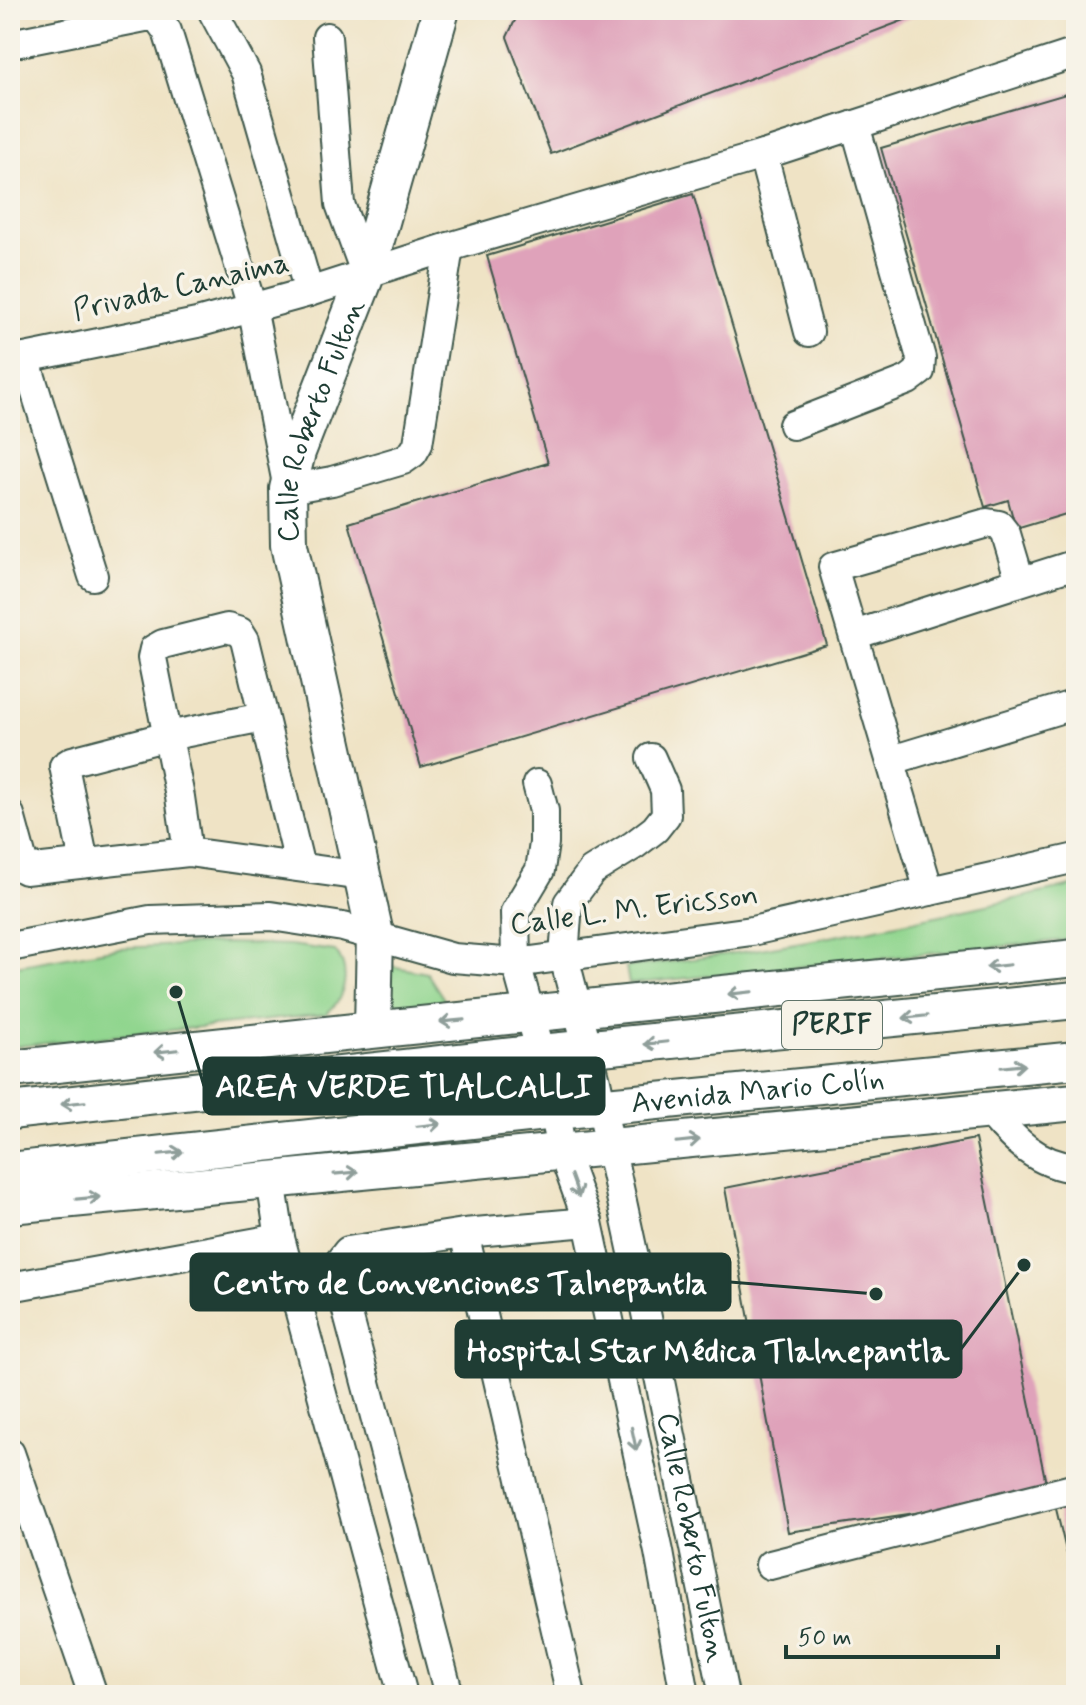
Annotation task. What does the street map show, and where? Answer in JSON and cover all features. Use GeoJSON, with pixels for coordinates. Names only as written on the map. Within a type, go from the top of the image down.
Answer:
{"type":"FeatureCollection","features":[{"type":"Feature","properties":{"kind":"main road","name":"Calle Roberto Fulton"},"geometry":{"type":"LineString","coordinates":[[373,1028],[375,934],[289,545],[288,489],[297,452],[366,275],[441,10]]}},
{"type":"Feature","properties":{"kind":"main road"},"geometry":{"type":"LineString","coordinates":[[10,1069],[373,1028],[580,1010],[1076,958]]}},
{"type":"Feature","properties":{"kind":"main road","name":"Avenida Mario Colín"},"geometry":{"type":"LineString","coordinates":[[15,1105],[1076,1000]]}},
{"type":"Feature","properties":{"kind":"main road","name":"Avenida Mario Colín"},"geometry":{"type":"LineString","coordinates":[[11,1181],[555,1111],[1076,1060]]}},
{"type":"Feature","properties":{"kind":"main road","name":"Avenida Mario Colín"},"geometry":{"type":"LineString","coordinates":[[11,1181],[271,1180],[1076,1102]]}},
{"type":"Feature","properties":{"kind":"street"},"geometry":{"type":"LineString","coordinates":[[212,10],[246,73],[309,292]]}},
{"type":"Feature","properties":{"kind":"street"},"geometry":{"type":"LineString","coordinates":[[10,44],[145,17],[157,17],[167,31],[252,307],[288,489],[332,481],[403,460],[413,453],[418,444],[449,247]]}},
{"type":"Feature","properties":{"kind":"street"},"geometry":{"type":"LineString","coordinates":[[327,37],[340,204],[366,275]]}},
{"type":"Feature","properties":{"kind":"street","name":"Privada Canaima"},"geometry":{"type":"LineString","coordinates":[[18,360],[197,323],[309,292],[449,247],[763,155],[1076,53]]}},
{"type":"Feature","properties":{"kind":"street"},"geometry":{"type":"LineString","coordinates":[[793,425],[908,380],[920,371],[921,358],[855,125]]}},
{"type":"Feature","properties":{"kind":"street"},"geometry":{"type":"LineString","coordinates":[[763,155],[809,332]]}},
{"type":"Feature","properties":{"kind":"street"},"geometry":{"type":"LineString","coordinates":[[18,360],[93,576]]}},
{"type":"Feature","properties":{"kind":"street"},"geometry":{"type":"LineString","coordinates":[[929,891],[833,567],[987,523],[999,525],[1006,534],[1020,581]]}},
{"type":"Feature","properties":{"kind":"street"},"geometry":{"type":"LineString","coordinates":[[854,635],[1076,564]]}},
{"type":"Feature","properties":{"kind":"street"},"geometry":{"type":"LineString","coordinates":[[188,852],[152,658],[154,649],[163,644],[227,628],[240,632],[245,640],[300,867]]}},
{"type":"Feature","properties":{"kind":"street"},"geometry":{"type":"LineString","coordinates":[[892,760],[1076,704]]}},
{"type":"Feature","properties":{"kind":"street"},"geometry":{"type":"LineString","coordinates":[[84,862],[64,766],[72,761],[168,736],[263,717]]}},
{"type":"Feature","properties":{"kind":"street"},"geometry":{"type":"LineString","coordinates":[[564,957],[568,903],[592,871],[634,845],[655,829],[666,815],[665,790],[651,758]]}},
{"type":"Feature","properties":{"kind":"street","name":"Calle Roberto Fulton"},"geometry":{"type":"LineString","coordinates":[[537,784],[544,811],[544,843],[540,870],[515,912],[516,963],[541,1053],[563,1153],[588,1222],[659,1552],[685,1695]]}},
{"type":"Feature","properties":{"kind":"street"},"geometry":{"type":"LineString","coordinates":[[10,815],[17,871],[188,852],[362,876]]}},
{"type":"Feature","properties":{"kind":"street","name":"Calle L. M. Ericsson"},"geometry":{"type":"LineString","coordinates":[[10,947],[150,920],[271,916],[375,934],[453,958],[516,963],[752,931],[1076,858]]}},
{"type":"Feature","properties":{"kind":"street","name":"Calle Roberto Fulton"},"geometry":{"type":"LineString","coordinates":[[564,957],[589,1049],[724,1695]]}},
{"type":"Feature","properties":{"kind":"street"},"geometry":{"type":"LineString","coordinates":[[989,1111],[1023,1149],[1066,1168],[1076,1168]]}},
{"type":"Feature","properties":{"kind":"street"},"geometry":{"type":"LineString","coordinates":[[271,1180],[280,1238],[403,1695]]}},
{"type":"Feature","properties":{"kind":"street"},"geometry":{"type":"LineString","coordinates":[[449,1695],[338,1277],[340,1261],[348,1251],[464,1233],[588,1222]]}},
{"type":"Feature","properties":{"kind":"street"},"geometry":{"type":"LineString","coordinates":[[464,1233],[571,1695]]}},
{"type":"Feature","properties":{"kind":"street"},"geometry":{"type":"LineString","coordinates":[[10,1287],[280,1238]]}},
{"type":"Feature","properties":{"kind":"street"},"geometry":{"type":"LineString","coordinates":[[608,1315],[645,1308]]}},
{"type":"Feature","properties":{"kind":"street"},"geometry":{"type":"LineString","coordinates":[[10,1453],[93,1695]]}},
{"type":"Feature","properties":{"kind":"street"},"geometry":{"type":"LineString","coordinates":[[770,1565],[1076,1488]]}},
{"type":"Feature","properties":{"kind":"street"},"geometry":{"type":"LineString","coordinates":[[659,1552],[695,1545]]}},
{"type":"Feature","properties":{"kind":"green space"},"geometry":{"type":"Polygon","coordinates":[[[1076,885],[1076,939],[629,984],[626,967],[852,933],[1076,885]]]}},
{"type":"Feature","properties":{"kind":"green space"},"geometry":{"type":"Polygon","coordinates":[[[225,943],[290,945],[335,951],[345,976],[342,993],[326,1014],[10,1047],[10,967],[118,948],[225,943]]]}},
{"type":"Feature","properties":{"kind":"green space"},"geometry":{"type":"Polygon","coordinates":[[[385,965],[427,973],[447,1004],[377,1010],[385,965]]]}},
{"type":"Feature","properties":{"kind":"building"},"geometry":{"type":"Polygon","coordinates":[[[520,10],[931,10],[551,154],[507,37],[520,10]]]}},
{"type":"Feature","properties":{"kind":"building"},"geometry":{"type":"Polygon","coordinates":[[[1076,91],[1076,511],[1016,529],[1008,500],[985,507],[881,148],[1076,91]]]}},
{"type":"Feature","properties":{"kind":"building"},"geometry":{"type":"Polygon","coordinates":[[[693,194],[827,645],[421,767],[349,523],[548,463],[487,256],[693,194]]]}},
{"type":"Feature","properties":{"kind":"building"},"geometry":{"type":"Polygon","coordinates":[[[975,1139],[1048,1493],[788,1532],[725,1188],[975,1139]]]}},
{"type":"Feature","properties":{"kind":"building"},"geometry":{"type":"Polygon","coordinates":[[[1076,1487],[1076,1588],[1075,1588],[1052,1492],[1076,1487]]]}},
{"type":"Feature","properties":{"kind":"place","name":"AREA VERDE TLALCALLI"},"geometry":{"type":"Point","coordinates":[176,992]}},
{"type":"Feature","properties":{"kind":"place","name":"Hospital Star Médica Tlalnepantla"},"geometry":{"type":"Point","coordinates":[1024,1265]}},
{"type":"Feature","properties":{"kind":"place","name":"Centro de Convenciones Talnepantla"},"geometry":{"type":"Point","coordinates":[876,1294]}}]}
